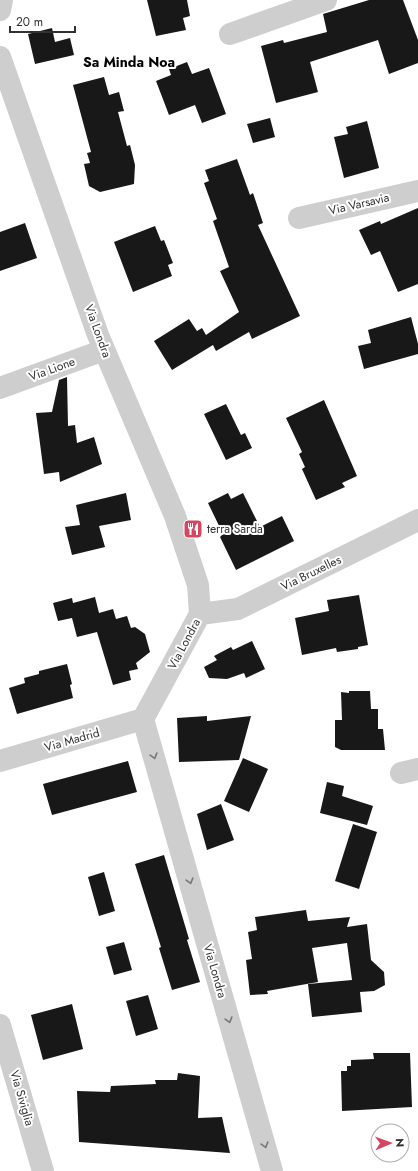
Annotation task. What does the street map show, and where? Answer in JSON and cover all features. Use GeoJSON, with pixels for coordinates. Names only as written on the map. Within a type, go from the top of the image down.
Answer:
{"type":"FeatureCollection","features":[{"type":"Feature","properties":{"kind":"street"},"geometry":{"type":"LineString","coordinates":[[0,10],[1,0]]}},
{"type":"Feature","properties":{"kind":"street"},"geometry":{"type":"LineString","coordinates":[[230,34],[326,0]]}},
{"type":"Feature","properties":{"kind":"street","name":"Via Londra"},"geometry":{"type":"LineString","coordinates":[[0,57],[104,350],[175,516],[198,585],[200,614],[143,719],[272,1171]]}},
{"type":"Feature","properties":{"kind":"street","name":"Via Varsavia"},"geometry":{"type":"LineString","coordinates":[[299,218],[418,191]]}},
{"type":"Feature","properties":{"kind":"street","name":"Via Lione"},"geometry":{"type":"LineString","coordinates":[[0,388],[104,350]]}},
{"type":"Feature","properties":{"kind":"street","name":"Via Bruxelles"},"geometry":{"type":"LineString","coordinates":[[200,614],[238,609],[418,520]]}},
{"type":"Feature","properties":{"kind":"street","name":"Via Madrid"},"geometry":{"type":"LineString","coordinates":[[0,761],[143,719]]}},
{"type":"Feature","properties":{"kind":"street","name":"Via Siviglia"},"geometry":{"type":"LineString","coordinates":[[0,1026],[43,1171]]}},
{"type":"Feature","properties":{"kind":"building"},"geometry":{"type":"Polygon","coordinates":[[[147,0],[187,0],[190,16],[183,18],[186,30],[156,36],[147,0]]]}},
{"type":"Feature","properties":{"kind":"building"},"geometry":{"type":"Polygon","coordinates":[[[369,0],[403,0],[418,40],[418,63],[389,74],[378,40],[310,62],[318,92],[276,103],[261,46],[283,40],[284,43],[327,32],[323,14],[369,0]]]}},
{"type":"Feature","properties":{"kind":"building"},"geometry":{"type":"Polygon","coordinates":[[[52,28],[55,42],[70,38],[74,55],[35,64],[28,34],[52,28]]]}},
{"type":"Feature","properties":{"kind":"building"},"geometry":{"type":"Polygon","coordinates":[[[187,62],[192,74],[209,68],[226,114],[202,123],[195,105],[169,115],[156,81],[171,75],[169,69],[187,62]]]}},
{"type":"Feature","properties":{"kind":"building"},"geometry":{"type":"Polygon","coordinates":[[[104,77],[109,95],[119,92],[124,111],[118,112],[127,146],[130,145],[135,165],[134,184],[100,192],[89,186],[84,164],[90,163],[87,153],[91,152],[73,85],[104,77]]]}},
{"type":"Feature","properties":{"kind":"building"},"geometry":{"type":"Polygon","coordinates":[[[270,118],[275,137],[253,143],[247,124],[270,118]]]}},
{"type":"Feature","properties":{"kind":"building"},"geometry":{"type":"Polygon","coordinates":[[[367,121],[379,168],[344,178],[334,137],[348,134],[346,127],[367,121]]]}},
{"type":"Feature","properties":{"kind":"building"},"geometry":{"type":"Polygon","coordinates":[[[237,159],[250,195],[253,193],[263,223],[258,225],[300,316],[252,339],[249,332],[216,351],[213,345],[172,370],[154,341],[189,319],[197,331],[202,328],[206,335],[239,312],[220,271],[229,267],[213,221],[217,219],[204,183],[209,181],[205,170],[237,159]]]}},
{"type":"Feature","properties":{"kind":"building"},"geometry":{"type":"Polygon","coordinates":[[[418,208],[418,284],[398,292],[380,251],[371,255],[359,230],[380,221],[381,224],[418,208]]]}},
{"type":"Feature","properties":{"kind":"building"},"geometry":{"type":"Polygon","coordinates":[[[25,223],[37,258],[0,271],[0,232],[25,223]]]}},
{"type":"Feature","properties":{"kind":"building"},"geometry":{"type":"Polygon","coordinates":[[[155,226],[161,241],[164,240],[173,263],[168,265],[172,276],[133,292],[114,242],[155,226]]]}},
{"type":"Feature","properties":{"kind":"building"},"geometry":{"type":"Polygon","coordinates":[[[411,317],[418,344],[418,354],[364,369],[358,346],[371,343],[368,330],[411,317]]]}},
{"type":"Feature","properties":{"kind":"building"},"geometry":{"type":"Polygon","coordinates":[[[67,377],[68,426],[75,425],[77,443],[94,437],[102,464],[60,482],[59,472],[44,474],[36,413],[52,412],[59,380],[67,377]]]}},
{"type":"Feature","properties":{"kind":"building"},"geometry":{"type":"Polygon","coordinates":[[[324,400],[357,476],[342,483],[345,487],[316,500],[302,469],[305,467],[299,454],[302,452],[286,418],[324,400]]]}},
{"type":"Feature","properties":{"kind":"building"},"geometry":{"type":"Polygon","coordinates":[[[226,404],[241,435],[245,433],[252,448],[226,460],[204,414],[226,404]]]}},
{"type":"Feature","properties":{"kind":"building"},"geometry":{"type":"Polygon","coordinates":[[[126,493],[131,520],[99,526],[105,547],[72,555],[65,527],[80,525],[76,505],[126,493]]]}},
{"type":"Feature","properties":{"kind":"building"},"geometry":{"type":"Polygon","coordinates":[[[228,493],[231,499],[243,493],[260,527],[282,516],[294,541],[236,570],[220,537],[223,534],[208,503],[228,493]]]}},
{"type":"Feature","properties":{"kind":"building"},"geometry":{"type":"Polygon","coordinates":[[[359,595],[368,645],[358,647],[358,649],[337,652],[336,648],[302,655],[295,618],[329,611],[327,600],[359,595]]]}},
{"type":"Feature","properties":{"kind":"building"},"geometry":{"type":"Polygon","coordinates":[[[95,597],[99,613],[113,609],[116,619],[127,616],[131,628],[135,627],[145,634],[150,652],[136,663],[138,669],[129,671],[131,680],[113,685],[97,632],[77,637],[72,618],[58,621],[53,603],[72,598],[73,603],[95,597]]]}},
{"type":"Feature","properties":{"kind":"building"},"geometry":{"type":"Polygon","coordinates":[[[252,641],[265,669],[246,678],[244,673],[227,679],[209,678],[204,667],[217,660],[214,656],[231,647],[233,650],[252,641]]]}},
{"type":"Feature","properties":{"kind":"building"},"geometry":{"type":"Polygon","coordinates":[[[67,664],[72,684],[70,685],[73,698],[17,714],[9,688],[25,683],[24,678],[39,674],[39,671],[67,664]]]}},
{"type":"Feature","properties":{"kind":"building"},"geometry":{"type":"Polygon","coordinates":[[[349,691],[370,691],[371,709],[378,709],[378,729],[383,729],[385,750],[341,750],[335,747],[335,720],[342,720],[341,692],[349,693],[349,691]]]}},
{"type":"Feature","properties":{"kind":"building"},"geometry":{"type":"Polygon","coordinates":[[[207,716],[207,721],[251,716],[239,760],[179,762],[177,718],[207,716]]]}},
{"type":"Feature","properties":{"kind":"building"},"geometry":{"type":"Polygon","coordinates":[[[243,758],[268,769],[249,812],[224,801],[243,758]]]}},
{"type":"Feature","properties":{"kind":"building"},"geometry":{"type":"Polygon","coordinates":[[[128,761],[137,792],[52,815],[43,784],[128,761]]]}},
{"type":"Feature","properties":{"kind":"building"},"geometry":{"type":"Polygon","coordinates":[[[327,782],[344,786],[342,796],[373,806],[367,825],[320,813],[327,782]]]}},
{"type":"Feature","properties":{"kind":"building"},"geometry":{"type":"Polygon","coordinates":[[[221,804],[234,840],[207,850],[197,814],[221,804]]]}},
{"type":"Feature","properties":{"kind":"building"},"geometry":{"type":"Polygon","coordinates":[[[353,824],[377,832],[359,889],[335,881],[353,824]]]}},
{"type":"Feature","properties":{"kind":"building"},"geometry":{"type":"Polygon","coordinates":[[[164,855],[200,982],[172,990],[159,948],[161,947],[135,864],[164,855]]]}},
{"type":"Feature","properties":{"kind":"building"},"geometry":{"type":"Polygon","coordinates":[[[104,872],[115,911],[99,916],[88,877],[104,872]]]}},
{"type":"Feature","properties":{"kind":"building"},"geometry":{"type":"Polygon","coordinates":[[[306,910],[308,921],[350,917],[347,927],[367,924],[371,960],[384,972],[385,985],[374,991],[360,992],[362,1012],[312,1017],[308,984],[352,980],[347,943],[312,948],[318,982],[267,991],[268,994],[250,995],[246,960],[252,959],[248,932],[257,930],[255,917],[306,910]]]}},
{"type":"Feature","properties":{"kind":"building"},"geometry":{"type":"Polygon","coordinates":[[[124,942],[132,970],[114,975],[106,947],[124,942]]]}},
{"type":"Feature","properties":{"kind":"building"},"geometry":{"type":"Polygon","coordinates":[[[148,995],[158,1029],[136,1036],[126,1001],[148,995]]]}},
{"type":"Feature","properties":{"kind":"building"},"geometry":{"type":"Polygon","coordinates":[[[72,1004],[83,1049],[43,1060],[31,1015],[72,1004]]]}},
{"type":"Feature","properties":{"kind":"building"},"geometry":{"type":"Polygon","coordinates":[[[373,1053],[410,1053],[412,1107],[342,1111],[341,1071],[347,1071],[347,1066],[351,1066],[351,1060],[374,1059],[373,1053]]]}},
{"type":"Feature","properties":{"kind":"building"},"geometry":{"type":"Polygon","coordinates":[[[178,1073],[200,1076],[198,1118],[222,1117],[230,1153],[79,1142],[77,1091],[110,1092],[111,1086],[156,1084],[155,1080],[177,1080],[178,1073]]]}},
{"type":"Feature","properties":{"kind":"place","name":"terra Sarda"},"geometry":{"type":"Point","coordinates":[193,529]}},
{"type":"Feature","properties":{"kind":"district","name":"Sa Minda Noa"},"geometry":{"type":"Point","coordinates":[129,62]}}]}
